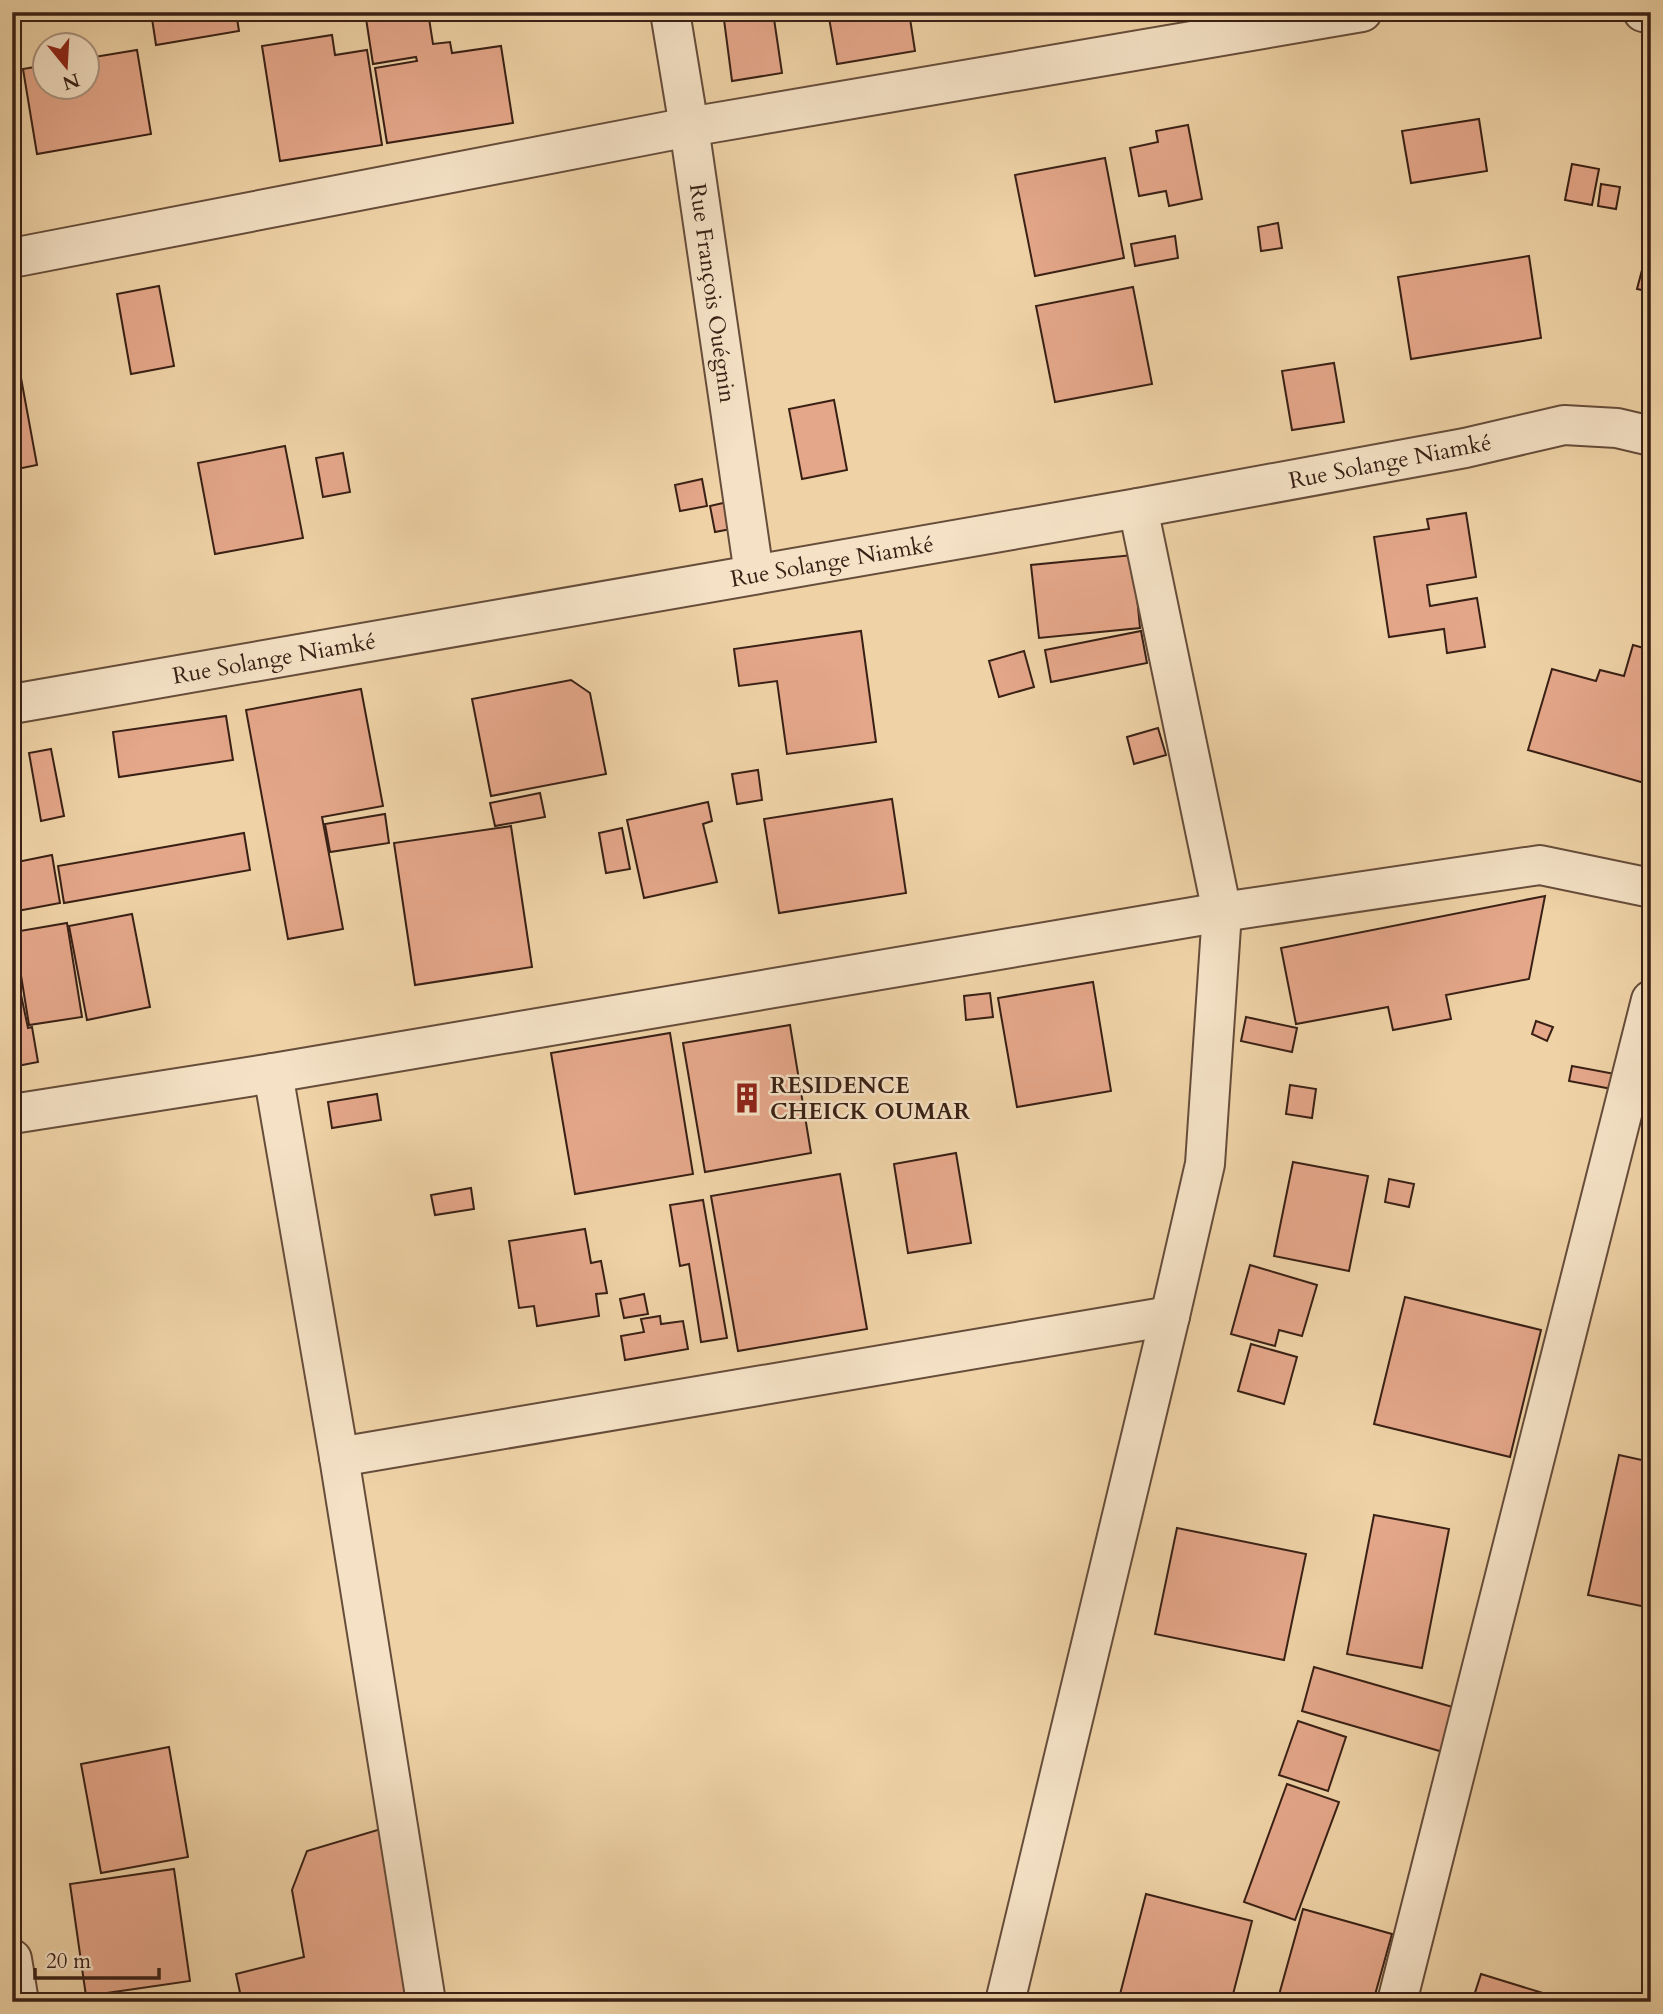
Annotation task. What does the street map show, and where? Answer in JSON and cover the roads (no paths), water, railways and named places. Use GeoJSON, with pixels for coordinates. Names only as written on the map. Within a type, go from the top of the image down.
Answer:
{"type":"FeatureCollection","features":[{"type":"Feature","properties":{"kind":"street","name":"Rue François Ouégnin"},"geometry":{"type":"LineString","coordinates":[[670,12],[754,574]]}},
{"type":"Feature","properties":{"kind":"street"},"geometry":{"type":"LineString","coordinates":[[12,258],[689,127],[1362,12]]}},
{"type":"Feature","properties":{"kind":"street"},"geometry":{"type":"LineString","coordinates":[[1643,12],[1651,14]]}},
{"type":"Feature","properties":{"kind":"street","name":"Rue Solange Niamké"},"geometry":{"type":"LineString","coordinates":[[12,704],[1138,508],[1465,448],[1564,425],[1617,428],[1651,436]]}},
{"type":"Feature","properties":{"kind":"street"},"geometry":{"type":"LineString","coordinates":[[1005,2002],[1205,1164],[1223,912],[1138,508]]}},
{"type":"Feature","properties":{"kind":"street"},"geometry":{"type":"LineString","coordinates":[[12,1114],[273,1073],[1223,912],[1540,865],[1651,888]]}},
{"type":"Feature","properties":{"kind":"street"},"geometry":{"type":"LineString","coordinates":[[1397,2002],[1651,1000]]}},
{"type":"Feature","properties":{"kind":"street"},"geometry":{"type":"LineString","coordinates":[[273,1073],[339,1457],[426,2002]]}},
{"type":"Feature","properties":{"kind":"street"},"geometry":{"type":"LineString","coordinates":[[339,1457],[1170,1316]]}},
{"type":"Feature","properties":{"kind":"street"},"geometry":{"type":"LineString","coordinates":[[12,1959],[19,2002]]}},
{"type":"Feature","properties":{"kind":"place","name":"RESIDENCE CHEICK OUMAR"},"geometry":{"type":"Point","coordinates":[747,1098]}}]}
